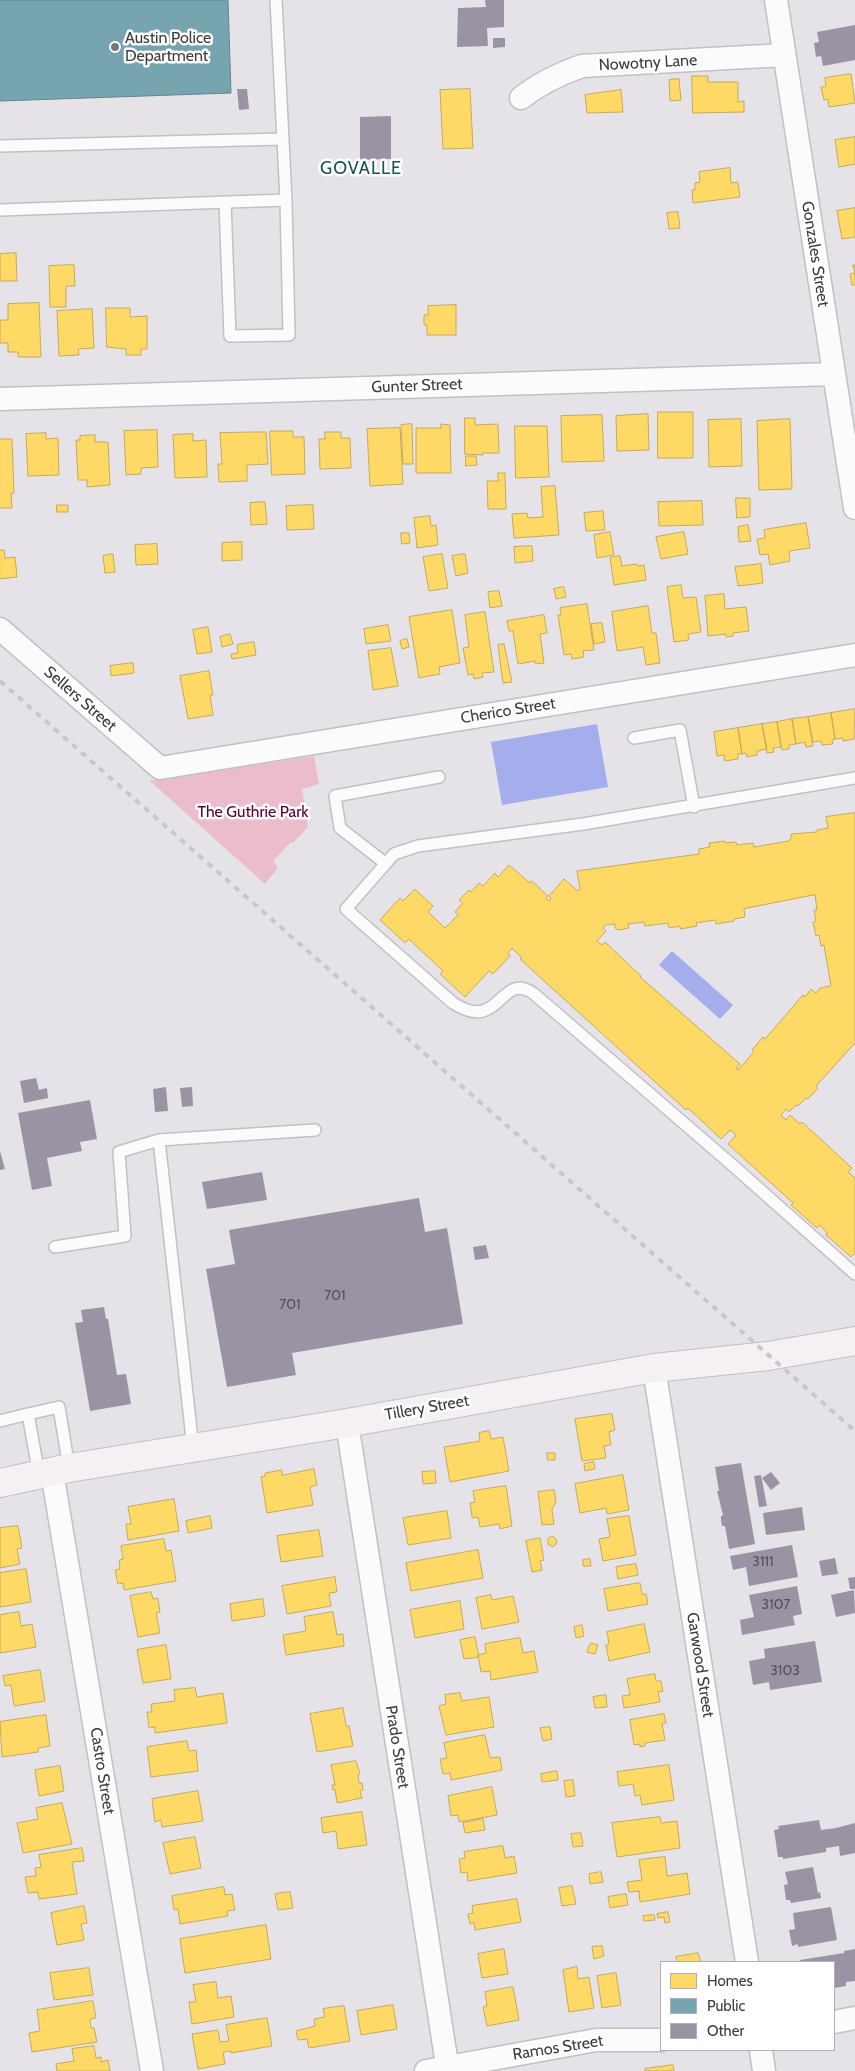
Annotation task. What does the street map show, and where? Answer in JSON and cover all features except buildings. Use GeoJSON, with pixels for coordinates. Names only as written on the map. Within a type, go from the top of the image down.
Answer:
{"type":"FeatureCollection","features":[{"type":"Feature","properties":{"kind":"street","name":"Gonzales Street"},"geometry":{"type":"LineString","coordinates":[[776,0],[834,374],[847,404],[855,508]]}},
{"type":"Feature","properties":{"kind":"street","name":"Nowotny Lane"},"geometry":{"type":"LineString","coordinates":[[521,98],[542,82],[582,66],[784,55]]}},
{"type":"Feature","properties":{"kind":"street","name":"Gunter Street"},"geometry":{"type":"LineString","coordinates":[[0,399],[834,374]]}},
{"type":"Feature","properties":{"kind":"street","name":"Sellers Street"},"geometry":{"type":"LineString","coordinates":[[0,629],[160,768]]}},
{"type":"Feature","properties":{"kind":"street","name":"Cherico Street"},"geometry":{"type":"LineString","coordinates":[[160,768],[855,655]]}},
{"type":"Feature","properties":{"kind":"street","name":"Tillery Street"},"geometry":{"type":"LineString","coordinates":[[0,1483],[53,1472],[347,1423],[654,1368],[768,1356],[855,1341]]}},
{"type":"Feature","properties":{"kind":"street","name":"Garwood Street"},"geometry":{"type":"LineString","coordinates":[[654,1368],[747,1961]]}},
{"type":"Feature","properties":{"kind":"street","name":"Prado Street"},"geometry":{"type":"LineString","coordinates":[[347,1423],[440,2070]]}},
{"type":"Feature","properties":{"kind":"street","name":"Castro Street"},"geometry":{"type":"LineString","coordinates":[[53,1472],[152,2071]]}},
{"type":"Feature","properties":{"kind":"street"},"geometry":{"type":"LineString","coordinates":[[835,2022],[855,2018]]}},
{"type":"Feature","properties":{"kind":"street","name":"Ramos Street"},"geometry":{"type":"LineString","coordinates":[[440,2070],[596,2040],[660,2040]]}},
{"type":"Feature","properties":{"kind":"street"},"geometry":{"type":"LineString","coordinates":[[761,2051],[764,2071]]}},
{"type":"Feature","properties":{"kind":"lane"},"geometry":{"type":"LineString","coordinates":[[225,202],[230,336],[289,335],[286,200],[276,0]]}},
{"type":"Feature","properties":{"kind":"lane"},"geometry":{"type":"LineString","coordinates":[[0,146],[283,139]]}},
{"type":"Feature","properties":{"kind":"lane"},"geometry":{"type":"LineString","coordinates":[[0,210],[286,200]]}},
{"type":"Feature","properties":{"kind":"lane"},"geometry":{"type":"LineString","coordinates":[[634,738],[680,730],[694,806]]}},
{"type":"Feature","properties":{"kind":"lane"},"geometry":{"type":"LineString","coordinates":[[385,863],[340,828],[334,796],[439,777]]}},
{"type":"Feature","properties":{"kind":"lane"},"geometry":{"type":"LineString","coordinates":[[855,778],[583,824],[418,846],[394,854],[346,910],[453,1003],[464,1010],[475,1013],[486,1011],[512,990],[526,989],[730,1163],[855,1274]]}},
{"type":"Feature","properties":{"kind":"lane"},"geometry":{"type":"LineString","coordinates":[[55,1247],[125,1236],[119,1152],[160,1140],[315,1130]]}},
{"type":"Feature","properties":{"kind":"lane"},"geometry":{"type":"LineString","coordinates":[[160,1140],[192,1448]]}},
{"type":"Feature","properties":{"kind":"lane"},"geometry":{"type":"LineString","coordinates":[[0,1420],[59,1407],[53,1472]]}},
{"type":"Feature","properties":{"kind":"lane"},"geometry":{"type":"LineString","coordinates":[[28,1414],[53,1472]]}},
{"type":"Feature","properties":{"kind":"green space","name":"The Guthrie Park"},"geometry":{"type":"Polygon","coordinates":[[[314,756],[319,784],[302,789],[308,827],[273,861],[277,869],[265,884],[150,781],[314,756]]]}},
{"type":"Feature","properties":{"kind":"water"},"geometry":{"type":"Polygon","coordinates":[[[597,724],[608,787],[502,805],[491,742],[597,724]]]}},
{"type":"Feature","properties":{"kind":"water"},"geometry":{"type":"Polygon","coordinates":[[[672,951],[733,1005],[720,1019],[659,965],[672,951]]]}},
{"type":"Feature","properties":{"kind":"railway"},"geometry":{"type":"LineString","coordinates":[[0,681],[855,1431]]}},
{"type":"Feature","properties":{"kind":"place","name":"Austin Police Department"},"geometry":{"type":"Point","coordinates":[115,47]}},
{"type":"Feature","properties":{"kind":"district","name":"GOVALLE"},"geometry":{"type":"Point","coordinates":[361,169]}}]}
